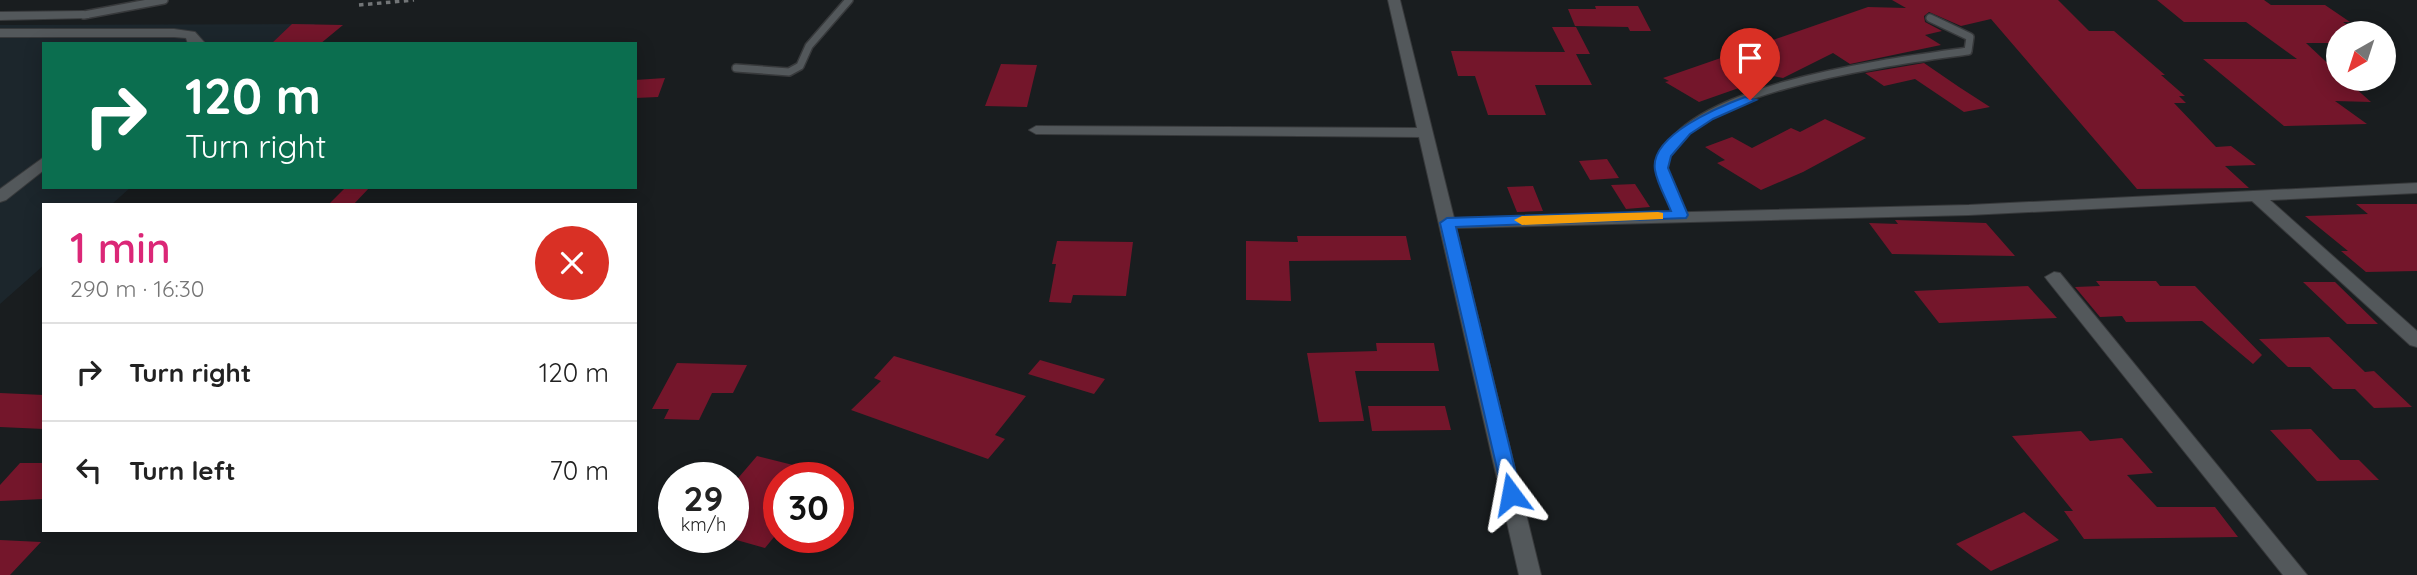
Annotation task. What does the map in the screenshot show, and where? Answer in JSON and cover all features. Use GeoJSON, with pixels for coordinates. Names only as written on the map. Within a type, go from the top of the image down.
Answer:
{"type":"FeatureCollection","features":[{"type":"Feature","properties":{"kind":"street"},"geometry":{"type":"LineString","coordinates":[[1394,0],[1530,575]]}},
{"type":"Feature","properties":{"kind":"street"},"geometry":{"type":"LineString","coordinates":[[0,16],[84,15]]}},
{"type":"Feature","properties":{"kind":"street"},"geometry":{"type":"LineString","coordinates":[[0,33],[174,33],[190,35],[197,42]]}},
{"type":"Feature","properties":{"kind":"street"},"geometry":{"type":"LineString","coordinates":[[1036,130],[1426,133]]}},
{"type":"Feature","properties":{"kind":"street"},"geometry":{"type":"LineString","coordinates":[[0,197],[42,164]]}},
{"type":"Feature","properties":{"kind":"street"},"geometry":{"type":"LineString","coordinates":[[1447,223],[1681,215],[1969,210],[2417,188]]}},
{"type":"Feature","properties":{"kind":"street"},"geometry":{"type":"LineString","coordinates":[[2255,195],[2417,341]]}},
{"type":"Feature","properties":{"kind":"street"},"geometry":{"type":"LineString","coordinates":[[2054,277],[2296,575]]}},
{"type":"Feature","properties":{"kind":"lane"},"geometry":{"type":"LineString","coordinates":[[84,15],[164,0]]}},
{"type":"Feature","properties":{"kind":"lane"},"geometry":{"type":"LineString","coordinates":[[736,68],[789,72],[800,66],[809,46],[849,0]]}},
{"type":"Feature","properties":{"kind":"lane"},"geometry":{"type":"LineString","coordinates":[[1681,215],[1661,168],[1664,155],[1686,131],[1708,116],[1823,74],[1968,51],[1970,37],[1930,18]]}},
{"type":"Feature","properties":{"kind":"path"},"geometry":{"type":"LineString","coordinates":[[359,5],[414,0]]}},
{"type":"Feature","properties":{"kind":"shaded area"},"geometry":{"type":"Polygon","coordinates":[[[315,24],[294,42],[42,42],[42,189],[129,189],[113,203],[42,203],[42,267],[0,304],[0,25],[315,24]]]}},
{"type":"Feature","properties":{"kind":"building"},"geometry":{"type":"Polygon","coordinates":[[[1892,0],[2058,0],[2089,31],[2114,31],[2165,75],[2161,75],[2185,96],[2179,96],[2186,103],[2174,103],[2216,147],[2231,146],[2256,165],[2225,166],[2249,188],[2137,189],[1991,19],[1961,26],[1929,12],[1924,16],[1925,22],[1942,31],[1925,35],[1941,45],[1850,64],[1833,53],[1783,78],[1773,76],[1699,102],[1665,82],[1669,81],[1663,78],[1868,7],[1906,8],[1892,0]]]}},
{"type":"Feature","properties":{"kind":"building"},"geometry":{"type":"Polygon","coordinates":[[[2157,0],[2264,0],[2271,5],[2325,5],[2349,21],[2326,21],[2326,43],[2306,43],[2326,62],[2326,91],[2359,91],[2371,102],[2335,101],[2367,124],[2284,126],[2203,59],[2297,59],[2246,22],[2184,22],[2157,0]]]}},
{"type":"Feature","properties":{"kind":"building"},"geometry":{"type":"Polygon","coordinates":[[[1595,6],[1638,6],[1651,31],[1630,31],[1628,27],[1575,26],[1568,9],[1596,9],[1595,6]]]}},
{"type":"Feature","properties":{"kind":"building"},"geometry":{"type":"Polygon","coordinates":[[[292,24],[343,25],[322,42],[273,42],[292,24]]]}},
{"type":"Feature","properties":{"kind":"building"},"geometry":{"type":"Polygon","coordinates":[[[1552,27],[1576,27],[1590,54],[1576,54],[1592,85],[1535,85],[1546,115],[1488,115],[1475,76],[1458,76],[1451,51],[1565,52],[1552,27]]]}},
{"type":"Feature","properties":{"kind":"building"},"geometry":{"type":"Polygon","coordinates":[[[1924,63],[1990,107],[1964,112],[1915,79],[1884,86],[1865,73],[1924,63]]]}},
{"type":"Feature","properties":{"kind":"building"},"geometry":{"type":"Polygon","coordinates":[[[1001,64],[1037,65],[1027,107],[985,106],[1001,64]]]}},
{"type":"Feature","properties":{"kind":"building"},"geometry":{"type":"Polygon","coordinates":[[[665,78],[658,97],[637,98],[637,80],[665,78]]]}},
{"type":"Feature","properties":{"kind":"building"},"geometry":{"type":"Polygon","coordinates":[[[1825,119],[1866,138],[1803,172],[1761,190],[1717,163],[1725,160],[1705,147],[1732,137],[1752,148],[1791,128],[1800,132],[1825,119]]]}},
{"type":"Feature","properties":{"kind":"building"},"geometry":{"type":"Polygon","coordinates":[[[1607,159],[1619,178],[1590,180],[1579,161],[1607,159]]]}},
{"type":"Feature","properties":{"kind":"building"},"geometry":{"type":"Polygon","coordinates":[[[1635,184],[1650,207],[1626,209],[1611,185],[1635,184]]]}},
{"type":"Feature","properties":{"kind":"building"},"geometry":{"type":"Polygon","coordinates":[[[1533,186],[1543,211],[1517,212],[1507,187],[1533,186]]]}},
{"type":"Feature","properties":{"kind":"building"},"geometry":{"type":"Polygon","coordinates":[[[344,189],[368,189],[355,203],[330,203],[344,189]]]}},
{"type":"Feature","properties":{"kind":"building"},"geometry":{"type":"Polygon","coordinates":[[[2356,204],[2417,204],[2417,271],[2366,272],[2341,251],[2348,251],[2305,216],[2368,214],[2356,204]]]}},
{"type":"Feature","properties":{"kind":"building"},"geometry":{"type":"Polygon","coordinates":[[[1895,220],[1986,223],[2015,256],[1892,254],[1869,223],[1898,224],[1895,220]]]}},
{"type":"Feature","properties":{"kind":"building"},"geometry":{"type":"Polygon","coordinates":[[[1297,236],[1406,236],[1411,260],[1289,261],[1291,301],[1246,300],[1246,241],[1298,242],[1297,236]]]}},
{"type":"Feature","properties":{"kind":"building"},"geometry":{"type":"Polygon","coordinates":[[[1057,241],[1133,242],[1126,296],[1073,295],[1071,303],[1049,302],[1057,241]]]}},
{"type":"Feature","properties":{"kind":"building"},"geometry":{"type":"Polygon","coordinates":[[[2096,281],[2156,281],[2160,286],[2195,286],[2262,355],[2253,364],[2202,321],[2126,322],[2122,316],[2100,317],[2075,287],[2100,286],[2096,281]]]}},
{"type":"Feature","properties":{"kind":"building"},"geometry":{"type":"Polygon","coordinates":[[[2303,282],[2335,282],[2378,324],[2347,324],[2303,282]]]}},
{"type":"Feature","properties":{"kind":"building"},"geometry":{"type":"Polygon","coordinates":[[[2028,286],[2057,318],[1939,323],[1914,291],[2028,286]]]}},
{"type":"Feature","properties":{"kind":"building"},"geometry":{"type":"Polygon","coordinates":[[[2329,337],[2365,372],[2374,371],[2412,407],[2374,408],[2355,389],[2333,389],[2310,367],[2288,367],[2259,339],[2329,337]]]}},
{"type":"Feature","properties":{"kind":"building"},"geometry":{"type":"Polygon","coordinates":[[[1376,343],[1434,343],[1439,371],[1355,371],[1364,421],[1319,422],[1307,353],[1377,351],[1376,343]]]}},
{"type":"Feature","properties":{"kind":"building"},"geometry":{"type":"Polygon","coordinates":[[[894,356],[1026,396],[995,435],[1005,439],[988,459],[851,410],[881,381],[874,378],[894,356]]]}},
{"type":"Feature","properties":{"kind":"building"},"geometry":{"type":"Polygon","coordinates":[[[1040,360],[1105,379],[1094,394],[1028,374],[1040,360]]]}},
{"type":"Feature","properties":{"kind":"building"},"geometry":{"type":"Polygon","coordinates":[[[677,363],[747,365],[733,393],[712,393],[699,420],[664,419],[669,409],[652,409],[677,363]]]}},
{"type":"Feature","properties":{"kind":"building"},"geometry":{"type":"Polygon","coordinates":[[[0,393],[42,395],[42,429],[0,427],[0,393]]]}},
{"type":"Feature","properties":{"kind":"building"},"geometry":{"type":"Polygon","coordinates":[[[1368,406],[1445,406],[1451,430],[1372,431],[1368,406]]]}},
{"type":"Feature","properties":{"kind":"building"},"geometry":{"type":"Polygon","coordinates":[[[2311,429],[2340,460],[2359,460],[2379,480],[2317,481],[2270,430],[2311,429]]]}},
{"type":"Feature","properties":{"kind":"building"},"geometry":{"type":"Polygon","coordinates":[[[2081,431],[2090,441],[2122,438],[2153,473],[2127,475],[2157,507],[2215,507],[2238,537],[2084,539],[2064,511],[2073,511],[2012,436],[2081,431]]]}},
{"type":"Feature","properties":{"kind":"building"},"geometry":{"type":"Polygon","coordinates":[[[757,456],[781,462],[763,462],[763,547],[749,544],[749,465],[757,456]]]}},
{"type":"Feature","properties":{"kind":"building"},"geometry":{"type":"Polygon","coordinates":[[[20,463],[42,463],[42,499],[0,501],[0,485],[20,463]]]}},
{"type":"Feature","properties":{"kind":"building"},"geometry":{"type":"Polygon","coordinates":[[[2024,512],[2059,540],[1991,571],[1956,544],[2024,512]]]}},
{"type":"Feature","properties":{"kind":"building"},"geometry":{"type":"Polygon","coordinates":[[[0,540],[41,542],[10,575],[0,575],[0,540]]]}},
{"type":"Feature","properties":{"kind":"slow traffic"},"geometry":{"type":"LineString","coordinates":[[1522,220],[1658,216]]}},
{"type":"Feature","properties":{"kind":"route"},"geometry":{"type":"LineString","coordinates":[[1511,494],[1447,223],[1681,215],[1661,168],[1664,155],[1686,131],[1708,116],[1750,100]]}}]}
